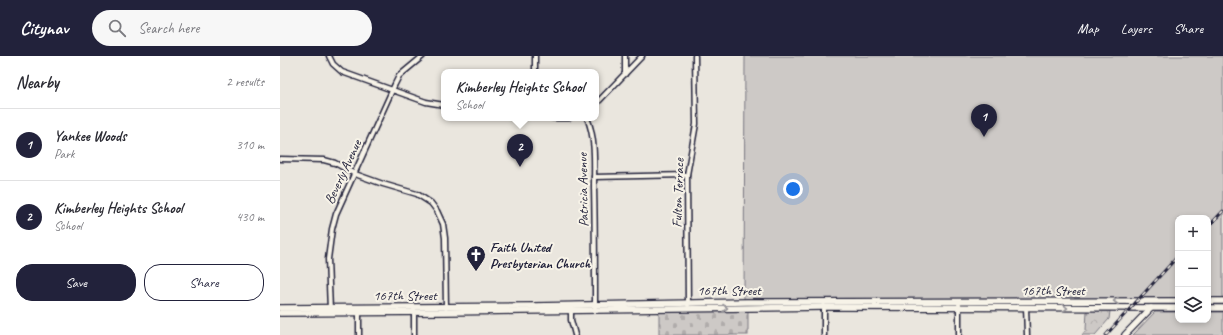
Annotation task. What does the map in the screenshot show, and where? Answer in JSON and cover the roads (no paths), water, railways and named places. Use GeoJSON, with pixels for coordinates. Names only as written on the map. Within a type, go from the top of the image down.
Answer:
{"type":"FeatureCollection","features":[{"type":"Feature","properties":{"kind":"main road"},"geometry":{"type":"LineString","coordinates":[[1211,301],[1223,300]]}},
{"type":"Feature","properties":{"kind":"main road"},"geometry":{"type":"LineString","coordinates":[[1125,335],[1155,301]]}},
{"type":"Feature","properties":{"kind":"main road","name":"167th Street"},"geometry":{"type":"LineString","coordinates":[[280,308],[330,310],[446,310],[688,305],[959,304],[1175,301]]}},
{"type":"Feature","properties":{"kind":"main road","name":"167th Street"},"geometry":{"type":"LineString","coordinates":[[959,304],[1026,307],[1175,308]]}},
{"type":"Feature","properties":{"kind":"main road"},"geometry":{"type":"LineString","coordinates":[[1211,308],[1223,308]]}},
{"type":"Feature","properties":{"kind":"main road","name":"167th Street"},"geometry":{"type":"LineString","coordinates":[[280,313],[330,310]]}},
{"type":"Feature","properties":{"kind":"street"},"geometry":{"type":"LineString","coordinates":[[329,56],[332,64],[342,72],[392,91],[426,102],[441,104]]}},
{"type":"Feature","properties":{"kind":"street","name":"Beverly Avenue"},"geometry":{"type":"LineString","coordinates":[[330,310],[328,259],[332,229],[336,214],[399,76],[423,56]]}},
{"type":"Feature","properties":{"kind":"street"},"geometry":{"type":"LineString","coordinates":[[535,56],[535,69]]}},
{"type":"Feature","properties":{"kind":"street"},"geometry":{"type":"LineString","coordinates":[[625,56],[625,74]]}},
{"type":"Feature","properties":{"kind":"street"},"geometry":{"type":"LineString","coordinates":[[599,101],[642,56]]}},
{"type":"Feature","properties":{"kind":"street","name":"Fulton Terrace"},"geometry":{"type":"LineString","coordinates":[[688,305],[687,176],[696,124],[695,56]]}},
{"type":"Feature","properties":{"kind":"street","name":"Patricia Avenue"},"geometry":{"type":"LineString","coordinates":[[588,121],[592,137],[594,177],[594,308]]}},
{"type":"Feature","properties":{"kind":"street"},"geometry":{"type":"LineString","coordinates":[[280,159],[324,160],[335,163],[355,174],[417,194],[431,203],[437,211],[443,224],[445,238],[446,310]]}},
{"type":"Feature","properties":{"kind":"street"},"geometry":{"type":"LineString","coordinates":[[594,177],[687,176]]}},
{"type":"Feature","properties":{"kind":"street"},"geometry":{"type":"LineString","coordinates":[[824,304],[824,335]]}},
{"type":"Feature","properties":{"kind":"street"},"geometry":{"type":"LineString","coordinates":[[959,304],[959,335]]}},
{"type":"Feature","properties":{"kind":"street"},"geometry":{"type":"LineString","coordinates":[[1026,307],[1027,335]]}},
{"type":"Feature","properties":{"kind":"street"},"geometry":{"type":"LineString","coordinates":[[571,308],[575,335]]}},
{"type":"Feature","properties":{"kind":"street"},"geometry":{"type":"LineString","coordinates":[[359,310],[359,335]]}},
{"type":"Feature","properties":{"kind":"street"},"geometry":{"type":"LineString","coordinates":[[414,310],[414,335]]}},
{"type":"Feature","properties":{"kind":"railway"},"geometry":{"type":"LineString","coordinates":[[1211,224],[1223,211]]}},
{"type":"Feature","properties":{"kind":"railway"},"geometry":{"type":"LineString","coordinates":[[1106,335],[1175,259]]}},
{"type":"Feature","properties":{"kind":"place","name":"Yankee Woods"},"geometry":{"type":"Point","coordinates":[984,137]}},
{"type":"Feature","properties":{"kind":"place","name":"Kimberley Heights School"},"geometry":{"type":"Point","coordinates":[520,167]}},
{"type":"Feature","properties":{"kind":"place","name":"Faith United Presbyterian Church"},"geometry":{"type":"Point","coordinates":[476,272]}}]}
